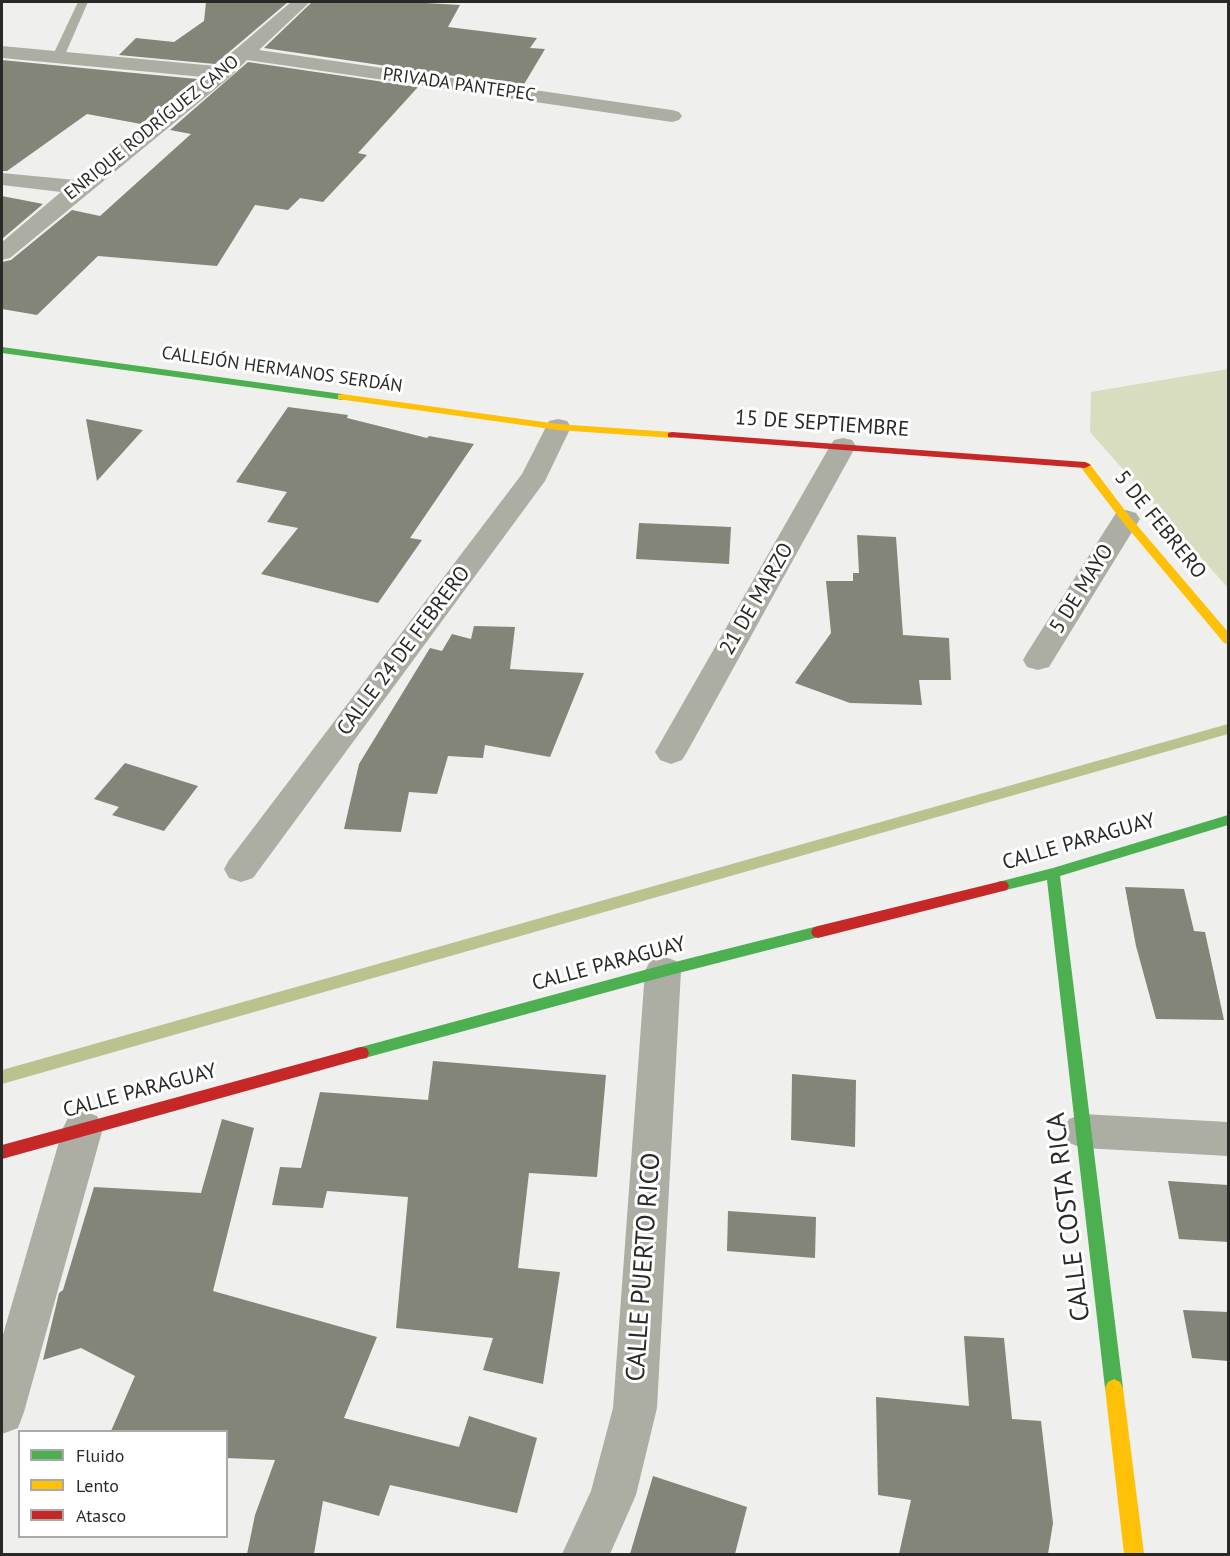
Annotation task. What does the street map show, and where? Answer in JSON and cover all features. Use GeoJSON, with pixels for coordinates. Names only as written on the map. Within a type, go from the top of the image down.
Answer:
{"type":"FeatureCollection","features":[{"type":"Feature","properties":{"kind":"street","name":"ENRIQUE RODRÍGUEZ CANO"},"geometry":{"type":"LineString","coordinates":[[2,253],[78,187],[223,73],[302,2]]}},
{"type":"Feature","properties":{"kind":"street"},"geometry":{"type":"LineString","coordinates":[[2,52],[223,73]]}},
{"type":"Feature","properties":{"kind":"street","name":"PRIVADA PANTEPEC"},"geometry":{"type":"LineString","coordinates":[[245,54],[672,116]]}},
{"type":"Feature","properties":{"kind":"street"},"geometry":{"type":"LineString","coordinates":[[2,179],[78,187]]}},
{"type":"Feature","properties":{"kind":"street","name":"CALLEJÓN HERMANOS SERDÁN"},"geometry":{"type":"LineString","coordinates":[[2,350],[558,427]]}},
{"type":"Feature","properties":{"kind":"street","name":"15 DE SEPTIEMBRE"},"geometry":{"type":"LineString","coordinates":[[558,427],[1084,464]]}},
{"type":"Feature","properties":{"kind":"street","name":"CALLE 24 DE FEBRERO"},"geometry":{"type":"LineString","coordinates":[[242,869],[535,476],[558,427]]}},
{"type":"Feature","properties":{"kind":"street","name":"21 DE MARZO"},"geometry":{"type":"LineString","coordinates":[[671,752],[843,446]]}},
{"type":"Feature","properties":{"kind":"street","name":"5 DE FEBRERO"},"geometry":{"type":"LineString","coordinates":[[1084,464],[1126,519],[1228,640]]}},
{"type":"Feature","properties":{"kind":"street","name":"5 DE MAYO"},"geometry":{"type":"LineString","coordinates":[[1038,660],[1126,519]]}},
{"type":"Feature","properties":{"kind":"street","name":"CALLE PARAGUAY"},"geometry":{"type":"LineString","coordinates":[[2,1152],[663,971],[1053,873],[1228,820]]}},
{"type":"Feature","properties":{"kind":"street","name":"CALLE COSTA RICA"},"geometry":{"type":"LineString","coordinates":[[1053,873],[1134,1554]]}},
{"type":"Feature","properties":{"kind":"street","name":"CALLE PUERTO RICO"},"geometry":{"type":"LineString","coordinates":[[586,1554],[614,1495],[634,1408],[663,971]]}},
{"type":"Feature","properties":{"kind":"street"},"geometry":{"type":"LineString","coordinates":[[2,1412],[83,1128]]}},
{"type":"Feature","properties":{"kind":"street"},"geometry":{"type":"LineString","coordinates":[[1083,1131],[1228,1139]]}},
{"type":"Feature","properties":{"kind":"lane"},"geometry":{"type":"LineString","coordinates":[[58,57],[83,2]]}},
{"type":"Feature","properties":{"kind":"green space"},"geometry":{"type":"Polygon","coordinates":[[[1228,369],[1228,588],[1090,432],[1091,392],[1228,369]]]}},
{"type":"Feature","properties":{"kind":"building"},"geometry":{"type":"Polygon","coordinates":[[[206,2],[288,2],[215,64],[119,55],[136,38],[174,42],[204,21],[206,2]]]}},
{"type":"Feature","properties":{"kind":"building"},"geometry":{"type":"Polygon","coordinates":[[[312,2],[409,2],[460,5],[448,27],[537,38],[530,48],[545,49],[523,86],[264,48],[312,2]]]}},
{"type":"Feature","properties":{"kind":"building"},"geometry":{"type":"Polygon","coordinates":[[[2,60],[197,79],[141,124],[87,114],[7,171],[2,171],[2,60]]]}},
{"type":"Feature","properties":{"kind":"building"},"geometry":{"type":"Polygon","coordinates":[[[248,62],[418,87],[358,153],[367,155],[323,202],[300,198],[288,210],[255,205],[217,266],[98,256],[37,315],[2,309],[2,262],[11,260],[72,210],[100,216],[191,134],[170,130],[248,62]]]}},
{"type":"Feature","properties":{"kind":"building"},"geometry":{"type":"Polygon","coordinates":[[[2,196],[43,204],[2,239],[2,196]]]}},
{"type":"Feature","properties":{"kind":"building"},"geometry":{"type":"Polygon","coordinates":[[[288,407],[348,415],[347,418],[427,438],[429,436],[474,444],[410,538],[422,540],[378,603],[261,574],[298,528],[267,522],[287,492],[236,482],[288,407]]]}},
{"type":"Feature","properties":{"kind":"building"},"geometry":{"type":"Polygon","coordinates":[[[86,419],[143,430],[97,481],[86,419]]]}},
{"type":"Feature","properties":{"kind":"building"},"geometry":{"type":"Polygon","coordinates":[[[639,523],[731,527],[729,564],[636,559],[639,523]]]}},
{"type":"Feature","properties":{"kind":"building"},"geometry":{"type":"Polygon","coordinates":[[[857,535],[896,537],[903,635],[949,638],[951,680],[919,680],[922,705],[850,703],[795,683],[831,633],[826,581],[853,581],[853,573],[859,573],[857,535]]]}},
{"type":"Feature","properties":{"kind":"building"},"geometry":{"type":"Polygon","coordinates":[[[474,626],[515,627],[510,669],[584,673],[550,757],[485,745],[483,758],[448,756],[437,794],[409,792],[401,832],[344,829],[359,764],[430,648],[442,651],[452,634],[471,639],[474,626]]]}},
{"type":"Feature","properties":{"kind":"building"},"geometry":{"type":"Polygon","coordinates":[[[125,763],[198,786],[164,831],[112,815],[119,807],[94,799],[125,763]]]}},
{"type":"Feature","properties":{"kind":"building"},"geometry":{"type":"Polygon","coordinates":[[[1125,887],[1184,889],[1194,931],[1205,932],[1224,1020],[1156,1019],[1136,946],[1125,887]]]}},
{"type":"Feature","properties":{"kind":"building"},"geometry":{"type":"Polygon","coordinates":[[[433,1061],[606,1075],[597,1177],[529,1173],[518,1268],[560,1272],[543,1384],[483,1370],[493,1338],[396,1328],[408,1197],[327,1191],[323,1208],[272,1205],[280,1167],[301,1168],[320,1092],[428,1100],[433,1061]]]}},
{"type":"Feature","properties":{"kind":"building"},"geometry":{"type":"Polygon","coordinates":[[[792,1074],[856,1080],[855,1147],[791,1140],[792,1074]]]}},
{"type":"Feature","properties":{"kind":"building"},"geometry":{"type":"Polygon","coordinates":[[[222,1119],[254,1128],[213,1291],[377,1337],[344,1418],[459,1447],[469,1416],[537,1438],[517,1513],[390,1485],[379,1516],[323,1501],[314,1554],[247,1554],[255,1515],[275,1460],[228,1458],[228,1430],[111,1430],[135,1376],[81,1348],[43,1360],[59,1293],[63,1290],[94,1187],[201,1193],[222,1119]]]}},
{"type":"Feature","properties":{"kind":"building"},"geometry":{"type":"Polygon","coordinates":[[[1168,1181],[1228,1185],[1228,1242],[1179,1239],[1168,1181]]]}},
{"type":"Feature","properties":{"kind":"building"},"geometry":{"type":"Polygon","coordinates":[[[728,1211],[816,1217],[815,1258],[727,1251],[728,1211]]]}},
{"type":"Feature","properties":{"kind":"building"},"geometry":{"type":"Polygon","coordinates":[[[1183,1310],[1228,1312],[1228,1361],[1192,1358],[1183,1310]]]}},
{"type":"Feature","properties":{"kind":"building"},"geometry":{"type":"Polygon","coordinates":[[[964,1336],[1004,1338],[1012,1419],[1041,1421],[1053,1523],[1048,1554],[899,1554],[911,1500],[878,1495],[876,1397],[969,1406],[964,1336]]]}},
{"type":"Feature","properties":{"kind":"building"},"geometry":{"type":"Polygon","coordinates":[[[653,1476],[747,1507],[735,1554],[630,1554],[653,1476]]]}},
{"type":"Feature","properties":{"kind":"waterway"},"geometry":{"type":"LineString","coordinates":[[2,1077],[1228,729]]}},
{"type":"Feature","properties":{"kind":"traffic: fast"},"geometry":{"type":"LineString","coordinates":[[2,350],[342,397]]}},
{"type":"Feature","properties":{"kind":"traffic: fast"},"geometry":{"type":"LineString","coordinates":[[1002,886],[1053,873],[1228,820]]}},
{"type":"Feature","properties":{"kind":"traffic: fast"},"geometry":{"type":"LineString","coordinates":[[1053,873],[1114,1388]]}},
{"type":"Feature","properties":{"kind":"traffic: fast"},"geometry":{"type":"LineString","coordinates":[[361,1053],[663,971],[818,932]]}},
{"type":"Feature","properties":{"kind":"traffic: slow"},"geometry":{"type":"LineString","coordinates":[[342,397],[558,427],[672,435]]}},
{"type":"Feature","properties":{"kind":"traffic: slow"},"geometry":{"type":"LineString","coordinates":[[1085,465],[1126,519],[1228,640]]}},
{"type":"Feature","properties":{"kind":"traffic: slow"},"geometry":{"type":"LineString","coordinates":[[1114,1388],[1134,1554]]}},
{"type":"Feature","properties":{"kind":"traffic: jam"},"geometry":{"type":"LineString","coordinates":[[672,435],[1085,465]]}},
{"type":"Feature","properties":{"kind":"traffic: jam"},"geometry":{"type":"LineString","coordinates":[[818,932],[1002,886]]}},
{"type":"Feature","properties":{"kind":"traffic: jam"},"geometry":{"type":"LineString","coordinates":[[2,1152],[361,1053]]}}]}
